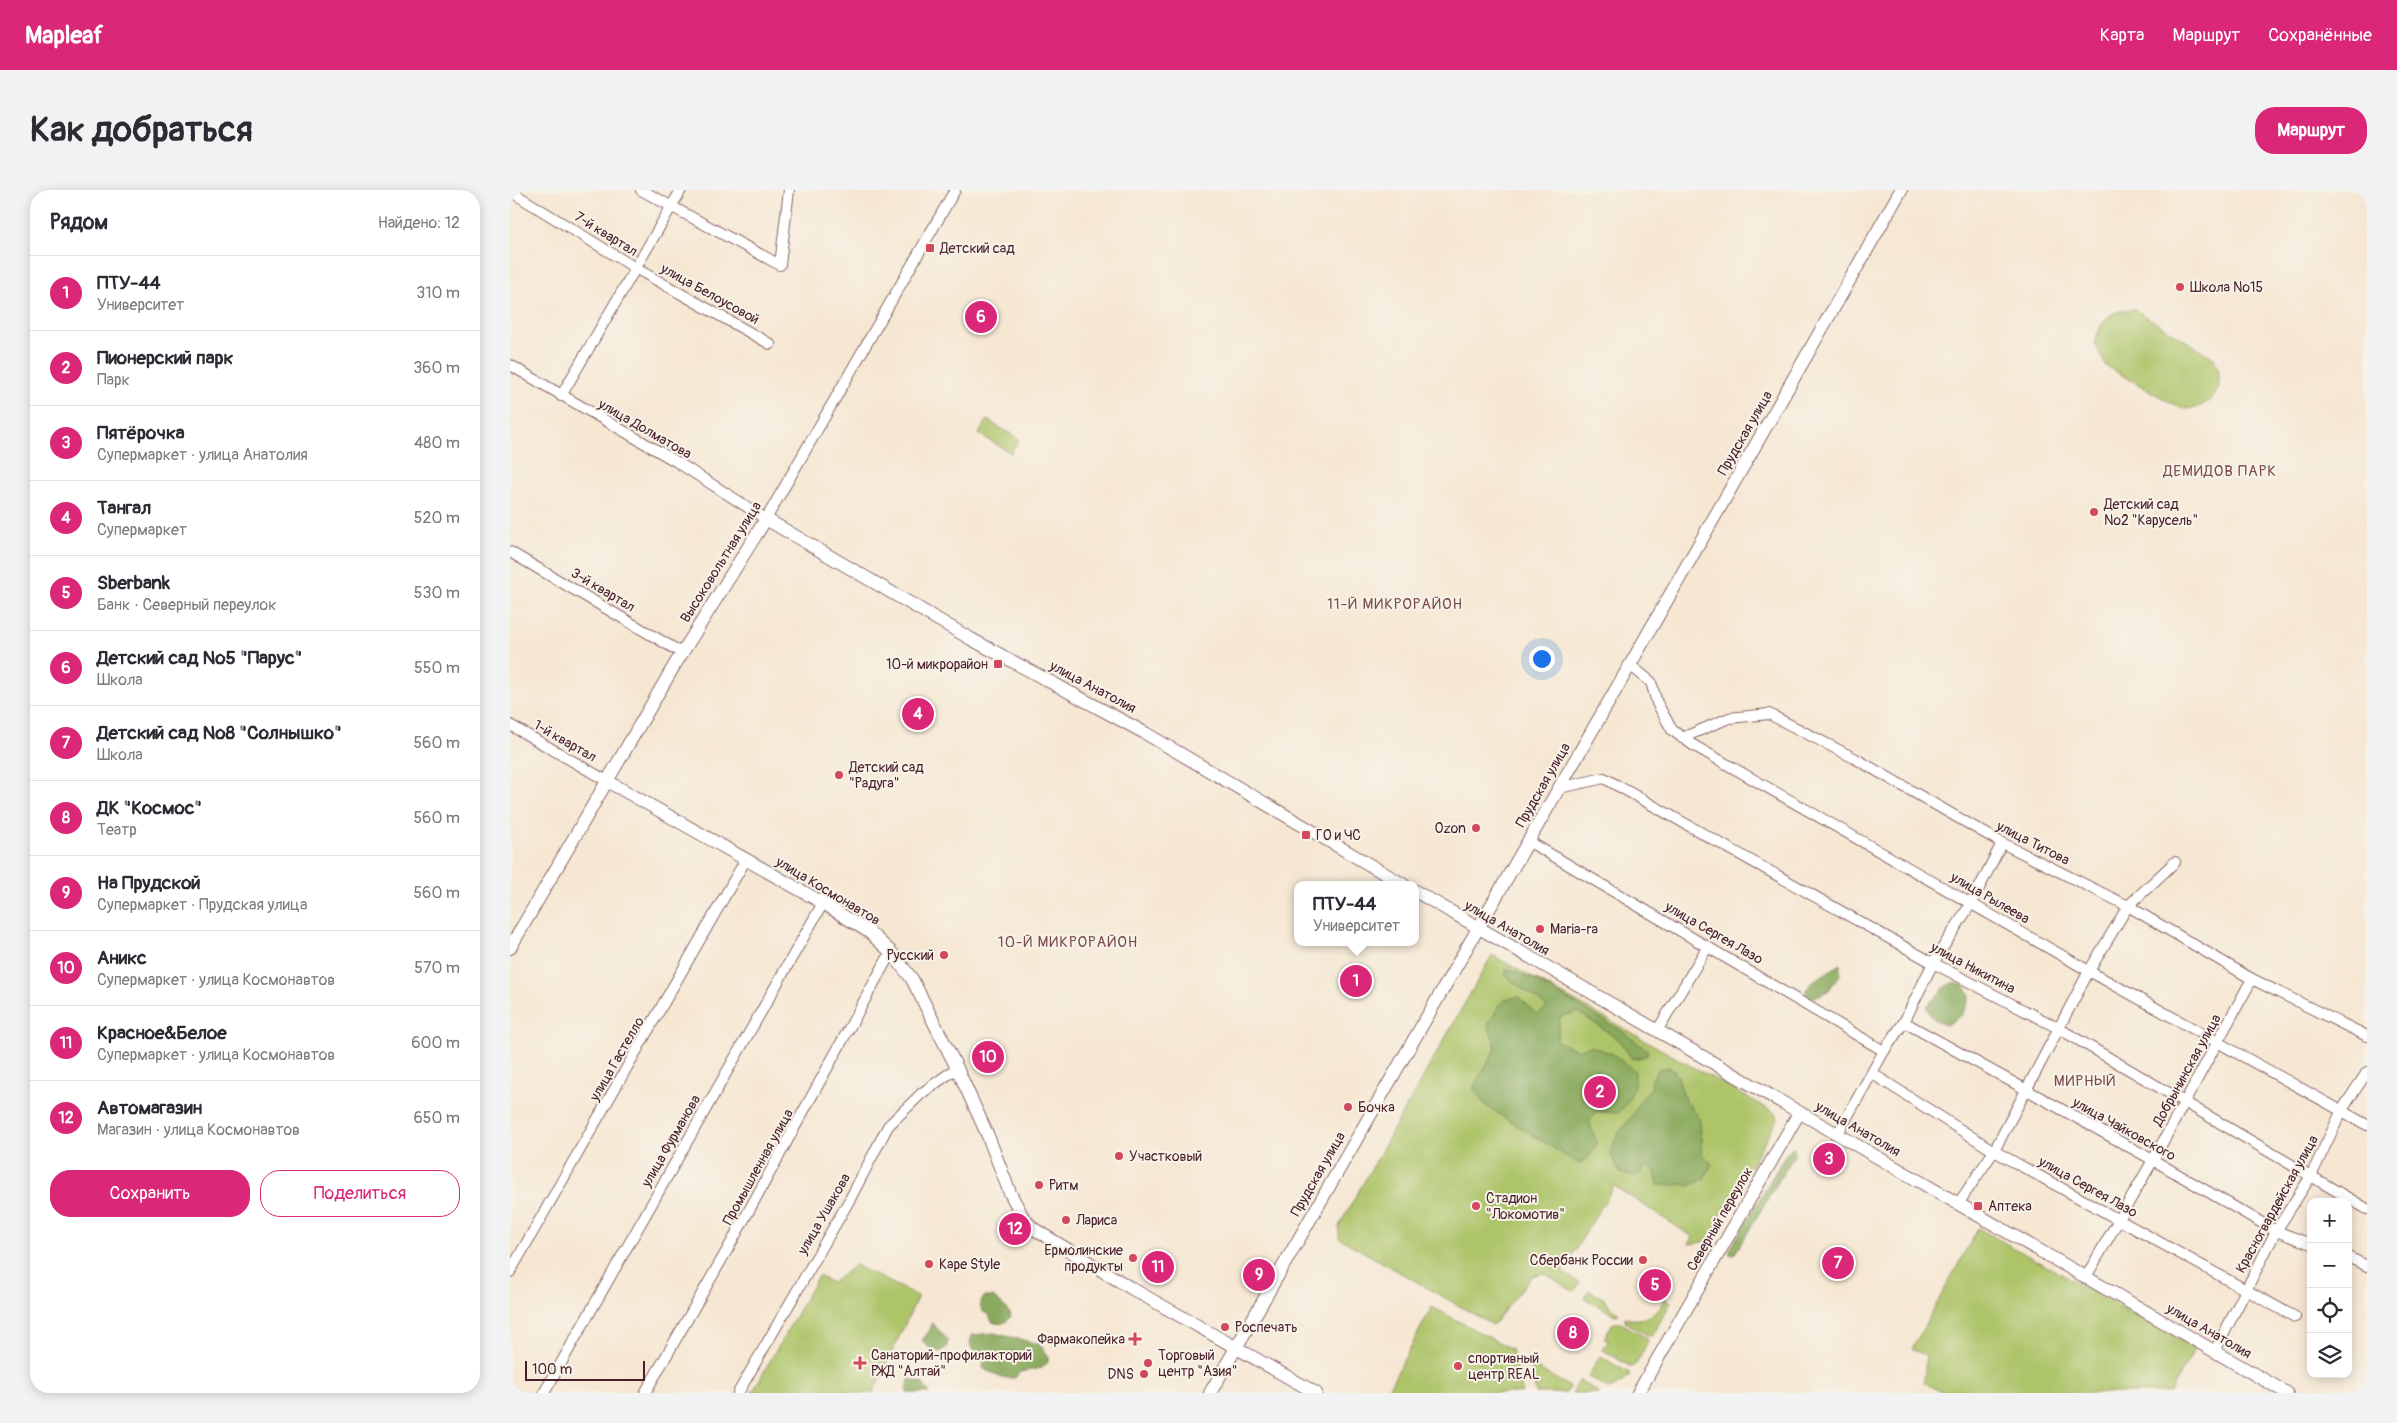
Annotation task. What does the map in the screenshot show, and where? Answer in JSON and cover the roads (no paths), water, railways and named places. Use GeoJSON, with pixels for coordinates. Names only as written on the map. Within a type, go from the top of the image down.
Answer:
{"type":"FeatureCollection","features":[{"type":"Feature","properties":{"kind":"street"},"geometry":{"type":"LineString","coordinates":[[641,190],[780,265],[789,190]]}},
{"type":"Feature","properties":{"kind":"street","name":"7-й квартал"},"geometry":{"type":"LineString","coordinates":[[562,396],[673,208],[681,190]]}},
{"type":"Feature","properties":{"kind":"street","name":"Высоковольтная улица"},"geometry":{"type":"LineString","coordinates":[[510,948],[682,653],[766,519],[955,190]]}},
{"type":"Feature","properties":{"kind":"street","name":"Прудская улица"},"geometry":{"type":"LineString","coordinates":[[1210,1393],[1479,929],[1900,190]]}},
{"type":"Feature","properties":{"kind":"street","name":"7-й квартал"},"geometry":{"type":"LineString","coordinates":[[510,191],[637,269]]}},
{"type":"Feature","properties":{"kind":"street","name":"улица Белоусовой"},"geometry":{"type":"LineString","coordinates":[[637,269],[770,344]]}},
{"type":"Feature","properties":{"kind":"street","name":"улица Долматова"},"geometry":{"type":"LineString","coordinates":[[510,364],[676,462],[766,519]]}},
{"type":"Feature","properties":{"kind":"street","name":"улица Анатолия"},"geometry":{"type":"LineString","coordinates":[[766,519],[971,638],[1144,732],[1397,881]]}},
{"type":"Feature","properties":{"kind":"street","name":"3-й квартал"},"geometry":{"type":"LineString","coordinates":[[510,552],[682,653]]}},
{"type":"Feature","properties":{"kind":"street","name":"улица Рылеева"},"geometry":{"type":"LineString","coordinates":[[1630,665],[1651,682],[1657,703],[1668,724],[1682,738],[1972,902],[2089,971],[2367,1124]]}},
{"type":"Feature","properties":{"kind":"street","name":"улица Титова"},"geometry":{"type":"LineString","coordinates":[[1682,738],[1729,718],[1769,714],[1856,759],[2002,843],[2128,906],[2252,979],[2367,1036]]}},
{"type":"Feature","properties":{"kind":"street","name":"1-й квартал"},"geometry":{"type":"LineString","coordinates":[[510,725],[606,781]]}},
{"type":"Feature","properties":{"kind":"street","name":"улица Никитина"},"geometry":{"type":"LineString","coordinates":[[1559,788],[1604,778],[1933,963],[2058,1028],[2367,1209]]}},
{"type":"Feature","properties":{"kind":"street","name":"улица Космонавтов"},"geometry":{"type":"LineString","coordinates":[[606,781],[823,903],[869,932],[891,952],[912,979],[957,1068],[988,1136],[1010,1193],[1028,1224],[1040,1234],[1316,1393]]}},
{"type":"Feature","properties":{"kind":"street","name":"улица Сергея Лазо"},"geometry":{"type":"LineString","coordinates":[[1528,841],[1884,1051]]}},
{"type":"Feature","properties":{"kind":"street"},"geometry":{"type":"LineString","coordinates":[[1837,1134],[1884,1051],[1904,1022],[1933,963],[1972,902],[2002,843]]}},
{"type":"Feature","properties":{"kind":"street","name":"улица Гастелло"},"geometry":{"type":"LineString","coordinates":[[510,1272],[746,859]]}},
{"type":"Feature","properties":{"kind":"street"},"geometry":{"type":"LineString","coordinates":[[1958,1204],[1994,1151],[2089,971],[2128,906],[2175,862]]}},
{"type":"Feature","properties":{"kind":"street","name":"улица Анатолия"},"geometry":{"type":"LineString","coordinates":[[1419,893],[2287,1393]]}},
{"type":"Feature","properties":{"kind":"street","name":"улица Фурманова"},"geometry":{"type":"LineString","coordinates":[[544,1393],[823,903]]}},
{"type":"Feature","properties":{"kind":"street"},"geometry":{"type":"LineString","coordinates":[[1657,1031],[1708,946]]}},
{"type":"Feature","properties":{"kind":"street","name":"Промышленная улица"},"geometry":{"type":"LineString","coordinates":[[645,1393],[730,1245],[891,952]]}},
{"type":"Feature","properties":{"kind":"street","name":"Добрынинская улица"},"geometry":{"type":"LineString","coordinates":[[2086,1277],[2153,1160],[2252,979]]}},
{"type":"Feature","properties":{"kind":"street","name":"улица Чайковского"},"geometry":{"type":"LineString","coordinates":[[1904,1022],[2153,1160],[2276,1231],[2308,1243]]}},
{"type":"Feature","properties":{"kind":"street","name":"улица Ушакова"},"geometry":{"type":"LineString","coordinates":[[738,1393],[850,1199],[888,1126],[922,1093],[957,1068]]}},
{"type":"Feature","properties":{"kind":"street","name":"Красногвардейская улица"},"geometry":{"type":"LineString","coordinates":[[2215,1352],[2276,1231],[2311,1176],[2342,1110],[2367,1072]]}},
{"type":"Feature","properties":{"kind":"street","name":"улица Сергея Лазо"},"geometry":{"type":"LineString","coordinates":[[1872,1074],[1994,1151],[2295,1317]]}},
{"type":"Feature","properties":{"kind":"street","name":"Северный переулок"},"geometry":{"type":"LineString","coordinates":[[1638,1393],[1799,1113]]}},
{"type":"Feature","properties":{"kind":"street"},"geometry":{"type":"LineString","coordinates":[[2352,1259],[2367,1266]]}},
{"type":"Feature","properties":{"kind":"place","name":"Детский сад"},"geometry":{"type":"Point","coordinates":[930,248]}},
{"type":"Feature","properties":{"kind":"place","name":"Школа №15"},"geometry":{"type":"Point","coordinates":[2180,287]}},
{"type":"Feature","properties":{"kind":"place","name":"Детский сад №5 \"Парус\""},"geometry":{"type":"Point","coordinates":[981,317]}},
{"type":"Feature","properties":{"kind":"place","name":"Детский сад №2 \"Карусель\""},"geometry":{"type":"Point","coordinates":[2094,512]}},
{"type":"Feature","properties":{"kind":"place","name":"10-й микрорайон"},"geometry":{"type":"Point","coordinates":[998,664]}},
{"type":"Feature","properties":{"kind":"place","name":"Тангал"},"geometry":{"type":"Point","coordinates":[918,714]}},
{"type":"Feature","properties":{"kind":"place","name":"Детский сад \"Радуга\""},"geometry":{"type":"Point","coordinates":[839,775]}},
{"type":"Feature","properties":{"kind":"place","name":"Ozon"},"geometry":{"type":"Point","coordinates":[1476,828]}},
{"type":"Feature","properties":{"kind":"place","name":"ГО и ЧС"},"geometry":{"type":"Point","coordinates":[1306,835]}},
{"type":"Feature","properties":{"kind":"place","name":"Maria-ra"},"geometry":{"type":"Point","coordinates":[1540,929]}},
{"type":"Feature","properties":{"kind":"place","name":"Русский"},"geometry":{"type":"Point","coordinates":[944,955]}},
{"type":"Feature","properties":{"kind":"place","name":"ПТУ-44"},"geometry":{"type":"Point","coordinates":[1356,981]}},
{"type":"Feature","properties":{"kind":"place","name":"Аникс"},"geometry":{"type":"Point","coordinates":[988,1057]}},
{"type":"Feature","properties":{"kind":"place","name":"Пионерский парк"},"geometry":{"type":"Point","coordinates":[1600,1092]}},
{"type":"Feature","properties":{"kind":"place","name":"Бочка"},"geometry":{"type":"Point","coordinates":[1348,1107]}},
{"type":"Feature","properties":{"kind":"place","name":"Участковый"},"geometry":{"type":"Point","coordinates":[1119,1156]}},
{"type":"Feature","properties":{"kind":"place","name":"Пятёрочка"},"geometry":{"type":"Point","coordinates":[1829,1159]}},
{"type":"Feature","properties":{"kind":"place","name":"Ритм"},"geometry":{"type":"Point","coordinates":[1039,1185]}},
{"type":"Feature","properties":{"kind":"place","name":"Стадион \"Локомотив\""},"geometry":{"type":"Point","coordinates":[1476,1206]}},
{"type":"Feature","properties":{"kind":"place","name":"Аптека"},"geometry":{"type":"Point","coordinates":[1978,1206]}},
{"type":"Feature","properties":{"kind":"place","name":"Лариса"},"geometry":{"type":"Point","coordinates":[1066,1220]}},
{"type":"Feature","properties":{"kind":"place","name":"Автомагазин"},"geometry":{"type":"Point","coordinates":[1015,1229]}},
{"type":"Feature","properties":{"kind":"place","name":"Ермолинские продукты"},"geometry":{"type":"Point","coordinates":[1133,1258]}},
{"type":"Feature","properties":{"kind":"place","name":"Сбербанк России"},"geometry":{"type":"Point","coordinates":[1643,1260]}},
{"type":"Feature","properties":{"kind":"place","name":"Детский сад №8 \"Солнышко\""},"geometry":{"type":"Point","coordinates":[1838,1263]}},
{"type":"Feature","properties":{"kind":"place","name":"Каре Style"},"geometry":{"type":"Point","coordinates":[929,1264]}},
{"type":"Feature","properties":{"kind":"place","name":"Красное&Белое"},"geometry":{"type":"Point","coordinates":[1158,1267]}},
{"type":"Feature","properties":{"kind":"place","name":"На Прудской"},"geometry":{"type":"Point","coordinates":[1259,1275]}},
{"type":"Feature","properties":{"kind":"place","name":"Sberbank"},"geometry":{"type":"Point","coordinates":[1655,1285]}},
{"type":"Feature","properties":{"kind":"place","name":"Роспечать"},"geometry":{"type":"Point","coordinates":[1225,1327]}},
{"type":"Feature","properties":{"kind":"place","name":"ДК \"Космос\""},"geometry":{"type":"Point","coordinates":[1573,1333]}},
{"type":"Feature","properties":{"kind":"place","name":"Фармакопейка"},"geometry":{"type":"Point","coordinates":[1135,1339]}},
{"type":"Feature","properties":{"kind":"place","name":"Санаторий-профилакторий РЖД \"Алтай\""},"geometry":{"type":"Point","coordinates":[860,1363]}},
{"type":"Feature","properties":{"kind":"place","name":"Торговый центр \"Азия\""},"geometry":{"type":"Point","coordinates":[1148,1363]}},
{"type":"Feature","properties":{"kind":"place","name":"спортивный центр REAL"},"geometry":{"type":"Point","coordinates":[1458,1366]}},
{"type":"Feature","properties":{"kind":"place","name":"DNS"},"geometry":{"type":"Point","coordinates":[1144,1374]}},
{"type":"Feature","properties":{"kind":"district","name":"ДЕМИДОВ ПАРК"},"geometry":{"type":"Point","coordinates":[2220,471]}},
{"type":"Feature","properties":{"kind":"district","name":"11-Й МИКРОРАЙОН"},"geometry":{"type":"Point","coordinates":[1395,604]}},
{"type":"Feature","properties":{"kind":"district","name":"10-Й МИКРОРАЙОН"},"geometry":{"type":"Point","coordinates":[1068,942]}},
{"type":"Feature","properties":{"kind":"district","name":"МИРНЫЙ"},"geometry":{"type":"Point","coordinates":[2085,1081]}}]}
